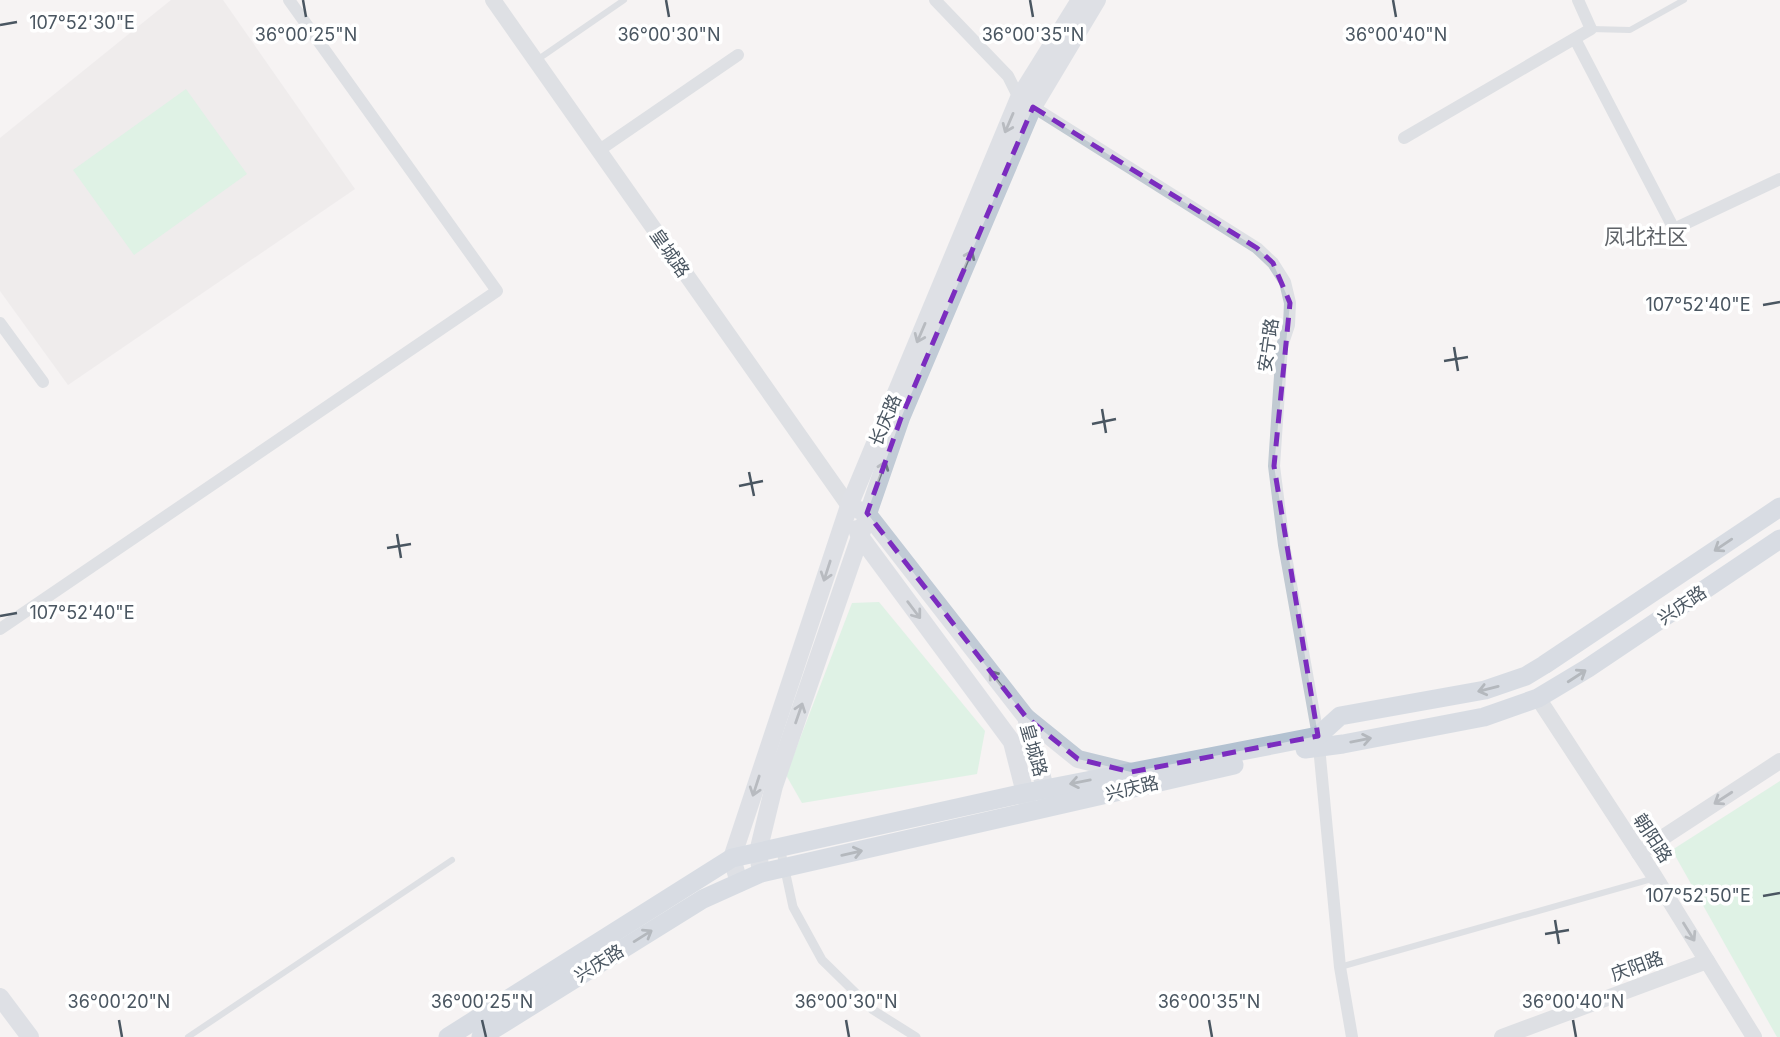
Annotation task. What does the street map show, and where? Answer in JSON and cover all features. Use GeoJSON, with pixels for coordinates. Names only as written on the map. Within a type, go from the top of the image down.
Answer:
{"type":"FeatureCollection","features":[{"type":"Feature","properties":{"kind":"main road","name":"长庆路"},"geometry":{"type":"LineString","coordinates":[[732,858],[849,506],[1026,102],[1080,0]]}},
{"type":"Feature","properties":{"kind":"main road"},"geometry":{"type":"LineString","coordinates":[[761,873],[758,852],[774,786],[901,418],[1026,102],[1097,0]]}},
{"type":"Feature","properties":{"kind":"main road"},"geometry":{"type":"LineString","coordinates":[[849,506],[867,513]]}},
{"type":"Feature","properties":{"kind":"main road","name":"皇城路"},"geometry":{"type":"LineString","coordinates":[[849,506],[859,535],[1012,742],[1037,800]]}},
{"type":"Feature","properties":{"kind":"main road","name":"兴庆路"},"geometry":{"type":"LineString","coordinates":[[448,1037],[732,858],[1037,800],[1319,740],[1340,716],[1485,690],[1526,676],[1780,507]]}},
{"type":"Feature","properties":{"kind":"main road","name":"皇城路"},"geometry":{"type":"LineString","coordinates":[[867,513],[1026,717],[1037,800]]}},
{"type":"Feature","properties":{"kind":"main road","name":"兴庆路"},"geometry":{"type":"LineString","coordinates":[[481,1037],[703,899],[761,873],[1037,800],[1131,772],[1319,740],[1342,744],[1484,717],[1541,697],[1780,539]]}},
{"type":"Feature","properties":{"kind":"main road"},"geometry":{"type":"LineString","coordinates":[[1026,717],[1078,759],[1131,772]]}},
{"type":"Feature","properties":{"kind":"main road"},"geometry":{"type":"LineString","coordinates":[[732,858],[738,883]]}},
{"type":"Feature","properties":{"kind":"main road"},"geometry":{"type":"LineString","coordinates":[[0,997],[30,1037]]}},
{"type":"Feature","properties":{"kind":"main road"},"geometry":{"type":"LineString","coordinates":[[0,1016],[16,1037]]}},
{"type":"Feature","properties":{"kind":"street"},"geometry":{"type":"LineString","coordinates":[[0,629],[497,291],[289,0]]}},
{"type":"Feature","properties":{"kind":"street","name":"皇城路"},"geometry":{"type":"LineString","coordinates":[[493,0],[849,506]]}},
{"type":"Feature","properties":{"kind":"street"},"geometry":{"type":"LineString","coordinates":[[935,0],[1008,76],[1026,102]]}},
{"type":"Feature","properties":{"kind":"street"},"geometry":{"type":"LineString","coordinates":[[1404,138],[1591,29],[1578,0]]}},
{"type":"Feature","properties":{"kind":"street"},"geometry":{"type":"LineString","coordinates":[[1575,39],[1674,229],[1780,179]]}},
{"type":"Feature","properties":{"kind":"street"},"geometry":{"type":"LineString","coordinates":[[598,151],[738,55]]}},
{"type":"Feature","properties":{"kind":"street","name":"安宁路"},"geometry":{"type":"LineString","coordinates":[[1026,102],[1257,248],[1273,263],[1285,282],[1290,303],[1289,325],[1282,346],[1274,466],[1284,545],[1319,740],[1340,967],[1352,1037]]}},
{"type":"Feature","properties":{"kind":"street"},"geometry":{"type":"LineString","coordinates":[[0,323],[43,382]]}},
{"type":"Feature","properties":{"kind":"street","name":"朝阳路"},"geometry":{"type":"LineString","coordinates":[[1541,697],[1642,851],[1655,877],[1754,1037]]}},
{"type":"Feature","properties":{"kind":"street"},"geometry":{"type":"LineString","coordinates":[[1642,851],[1780,761]]}},
{"type":"Feature","properties":{"kind":"street"},"geometry":{"type":"LineString","coordinates":[[780,848],[793,907],[822,960],[873,1010],[916,1037]]}},
{"type":"Feature","properties":{"kind":"street","name":"庆阳路"},"geometry":{"type":"LineString","coordinates":[[1502,1037],[1707,961]]}},
{"type":"Feature","properties":{"kind":"lane"},"geometry":{"type":"LineString","coordinates":[[536,62],[624,0]]}},
{"type":"Feature","properties":{"kind":"lane"},"geometry":{"type":"LineString","coordinates":[[1591,29],[1630,30],[1684,0]]}},
{"type":"Feature","properties":{"kind":"lane"},"geometry":{"type":"LineString","coordinates":[[188,1037],[452,860]]}},
{"type":"Feature","properties":{"kind":"lane"},"geometry":{"type":"LineString","coordinates":[[1340,967],[1655,877]]}},
{"type":"Feature","properties":{"kind":"highlighted area"},"geometry":{"type":"Polygon","coordinates":[[[1033,107],[1257,248],[1273,263],[1290,303],[1274,466],[1318,736],[1131,772],[1078,759],[1026,717],[867,513],[901,418],[1033,107]]]}},
{"type":"Feature","properties":{"kind":"shaded area"},"geometry":{"type":"Polygon","coordinates":[[[171,0],[223,0],[355,189],[68,385],[0,291],[0,138],[171,0]]]}},
{"type":"Feature","properties":{"kind":"green space"},"geometry":{"type":"Polygon","coordinates":[[[186,89],[247,174],[134,255],[73,170],[186,89]]]}},
{"type":"Feature","properties":{"kind":"green space"},"geometry":{"type":"Polygon","coordinates":[[[879,602],[985,731],[977,774],[802,803],[786,775],[852,603],[879,602]]]}},
{"type":"Feature","properties":{"kind":"green space"},"geometry":{"type":"Polygon","coordinates":[[[1780,781],[1780,1037],[1777,1037],[1672,850],[1780,781]]]}},
{"type":"Feature","properties":{"kind":"district","name":"凤北社区"},"geometry":{"type":"Point","coordinates":[1646,236]}}]}
